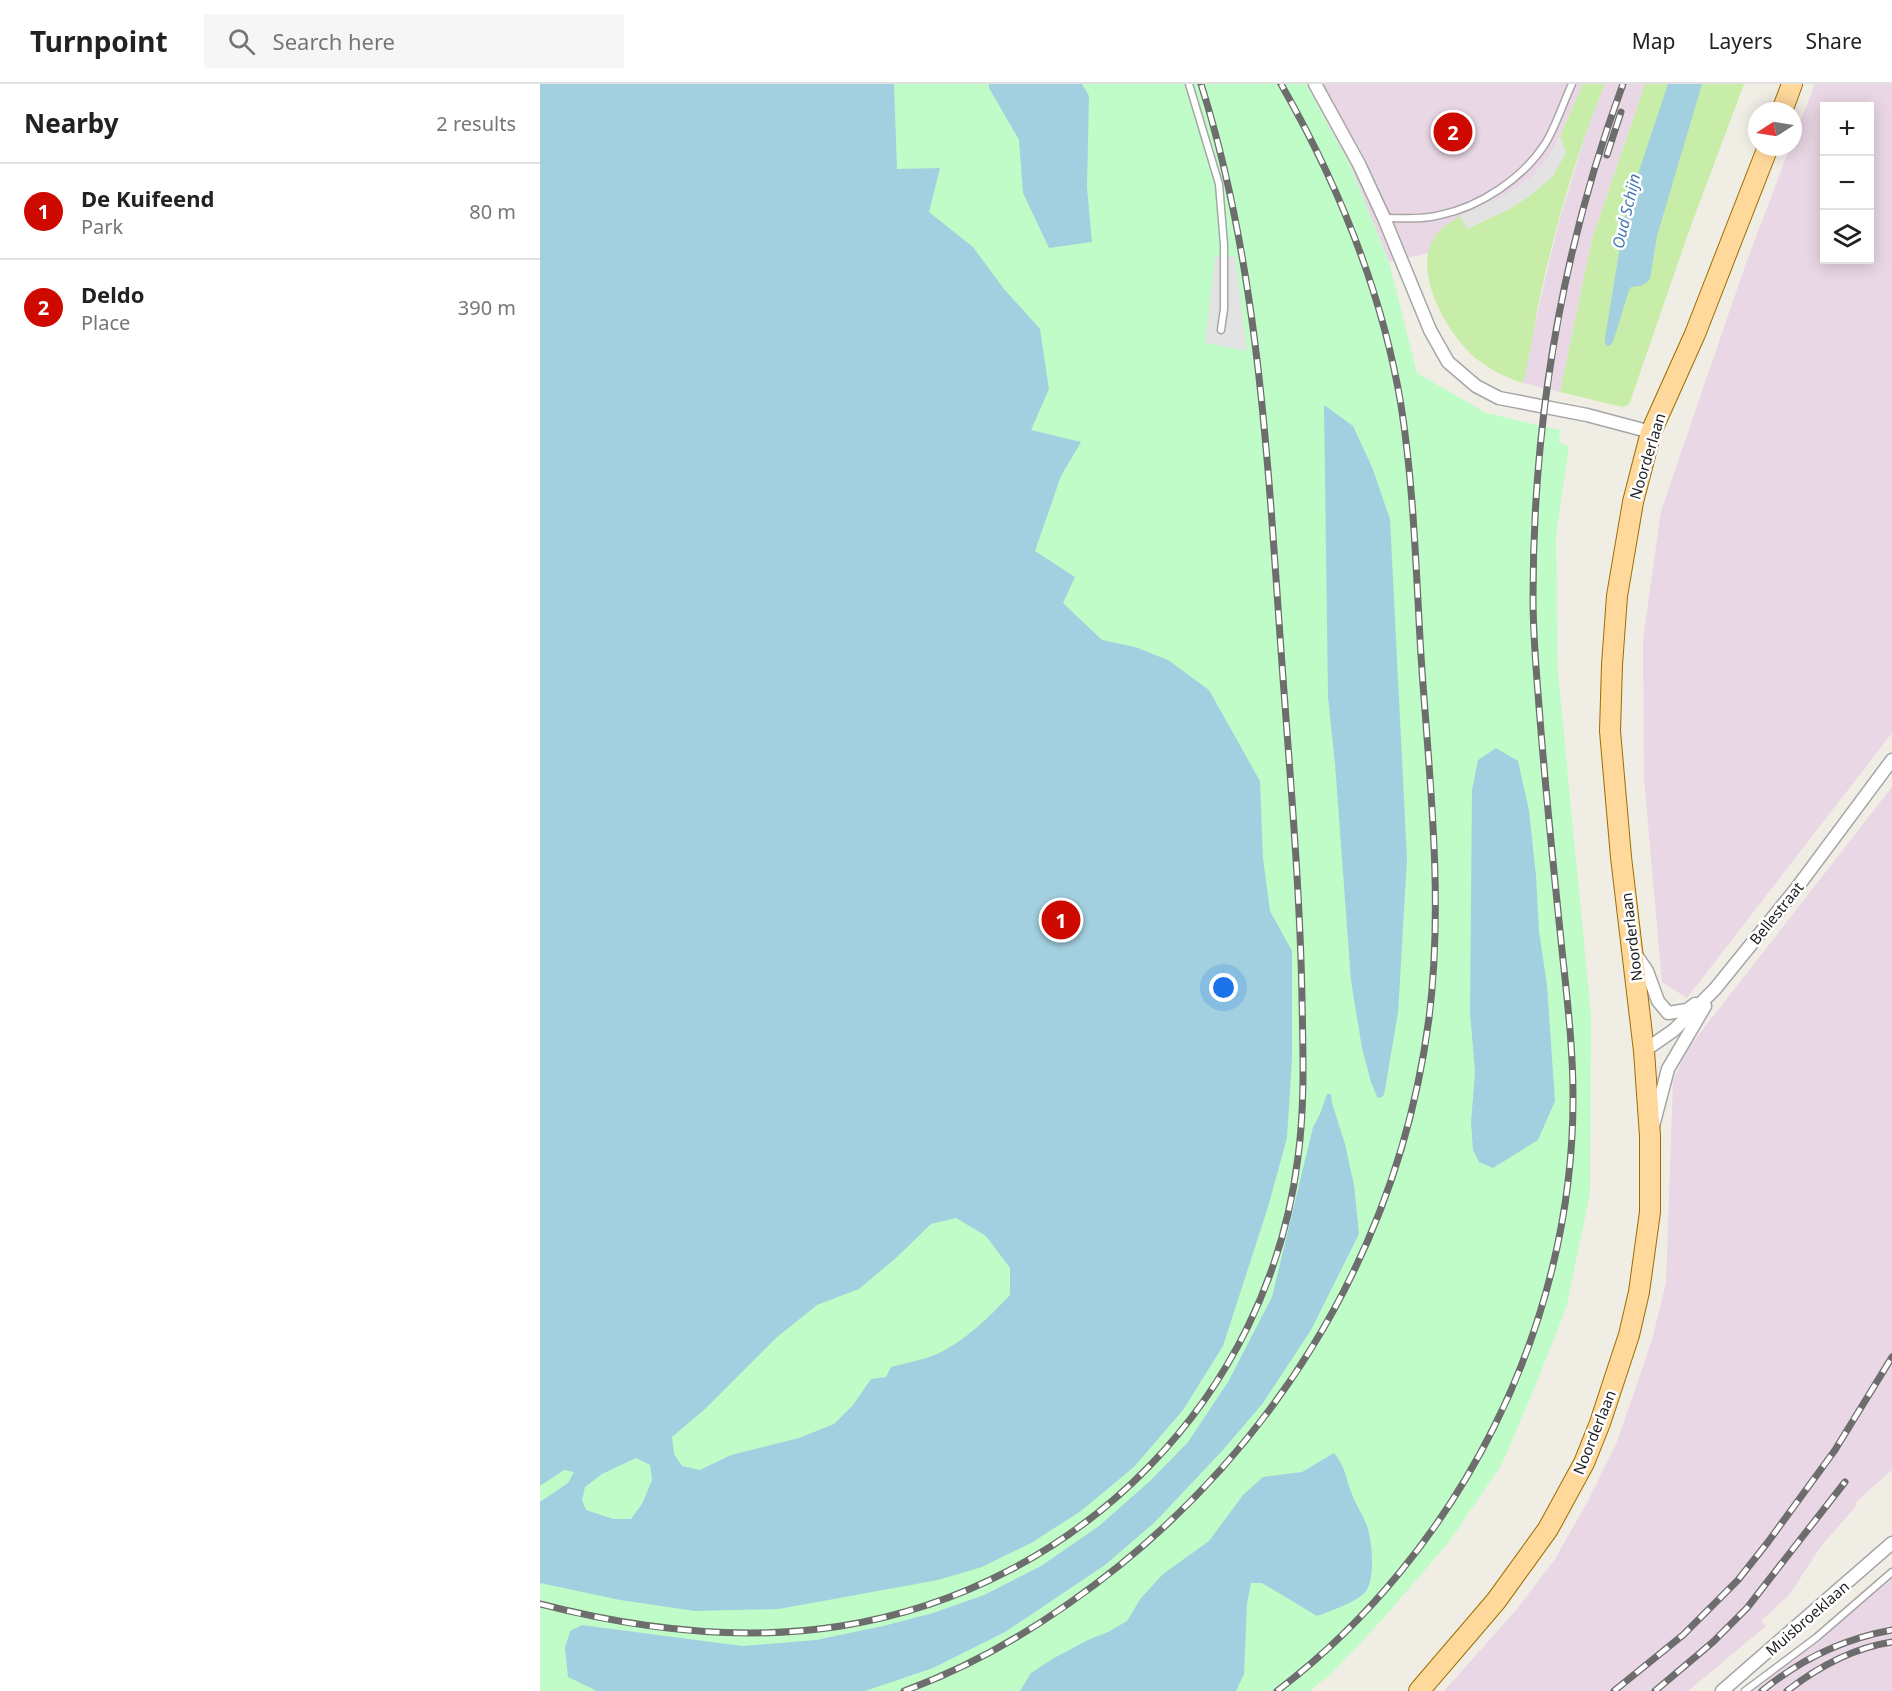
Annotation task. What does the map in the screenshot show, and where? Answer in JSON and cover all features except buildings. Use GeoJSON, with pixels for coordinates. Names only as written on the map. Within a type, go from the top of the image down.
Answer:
{"type":"FeatureCollection","features":[{"type":"Feature","properties":{"kind":"main road"},"geometry":{"type":"LineString","coordinates":[[1785,102],[1792,84]]}},
{"type":"Feature","properties":{"kind":"main road","name":"Noorderlaan"},"geometry":{"type":"LineString","coordinates":[[1419,1691],[1524,1565],[1548,1528],[1584,1463],[1624,1351],[1639,1292],[1650,1212],[1650,1136],[1644,1051],[1612,767],[1610,699],[1618,585],[1633,502],[1651,432],[1700,323],[1765,156]]}},
{"type":"Feature","properties":{"kind":"street"},"geometry":{"type":"LineString","coordinates":[[1315,84],[1359,164],[1384,218],[1436,345],[1448,362],[1467,381],[1499,398],[1587,415],[1651,432]]}},
{"type":"Feature","properties":{"kind":"street","name":"Bellestraat"},"geometry":{"type":"LineString","coordinates":[[1644,1051],[1674,1030],[1715,989],[1796,889],[1892,760]]}},
{"type":"Feature","properties":{"kind":"street"},"geometry":{"type":"LineString","coordinates":[[1633,950],[1647,971],[1658,1001],[1668,1013],[1687,1010],[1715,989]]}},
{"type":"Feature","properties":{"kind":"street"},"geometry":{"type":"LineString","coordinates":[[1650,1136],[1668,1069],[1715,989]]}},
{"type":"Feature","properties":{"kind":"street","name":"Muisbroeklaan"},"geometry":{"type":"LineString","coordinates":[[1722,1691],[1892,1544]]}},
{"type":"Feature","properties":{"kind":"lane"},"geometry":{"type":"LineString","coordinates":[[1189,84],[1220,194],[1224,245],[1224,309],[1221,330]]}},
{"type":"Feature","properties":{"kind":"lane"},"geometry":{"type":"LineString","coordinates":[[1384,218],[1416,219],[1441,215],[1469,206],[1496,191],[1520,173],[1545,143],[1572,84]]}},
{"type":"Feature","properties":{"kind":"lane"},"geometry":{"type":"LineString","coordinates":[[1745,1691],[1817,1637],[1892,1572]]}},
{"type":"Feature","properties":{"kind":"shaded area"},"geometry":{"type":"Polygon","coordinates":[[[1306,84],[1583,84],[1560,136],[1566,153],[1467,229],[1434,237],[1428,253],[1389,262],[1350,165],[1306,84]]]}},
{"type":"Feature","properties":{"kind":"shaded area"},"geometry":{"type":"Polygon","coordinates":[[[1605,84],[1645,84],[1592,239],[1560,392],[1523,383],[1558,225],[1588,126],[1605,84]]]}},
{"type":"Feature","properties":{"kind":"shaded area"},"geometry":{"type":"Polygon","coordinates":[[[1815,84],[1892,84],[1892,733],[1687,998],[1662,982],[1644,778],[1643,639],[1661,511],[1745,266],[1787,156],[1802,156],[1802,117],[1815,84]]]}},
{"type":"Feature","properties":{"kind":"shaded area"},"geometry":{"type":"Polygon","coordinates":[[[1560,136],[1566,153],[1553,176],[1530,196],[1467,229],[1460,216],[1502,197],[1529,179],[1547,159],[1560,136]]]}},
{"type":"Feature","properties":{"kind":"shaded area"},"geometry":{"type":"Polygon","coordinates":[[[1235,256],[1247,351],[1205,343],[1215,257],[1235,256]]]}},
{"type":"Feature","properties":{"kind":"shaded area"},"geometry":{"type":"Polygon","coordinates":[[[1892,787],[1892,1470],[1856,1502],[1857,1505],[1822,1545],[1789,1595],[1761,1621],[1766,1626],[1688,1691],[1444,1691],[1517,1609],[1555,1559],[1589,1499],[1617,1442],[1652,1340],[1666,1283],[1673,1081],[1686,1051],[1892,787]]]}},
{"type":"Feature","properties":{"kind":"shaded area"},"geometry":{"type":"Polygon","coordinates":[[[1892,1572],[1892,1691],[1754,1691],[1817,1637],[1892,1572]]]}},
{"type":"Feature","properties":{"kind":"green space"},"geometry":{"type":"Polygon","coordinates":[[[540,84],[1306,84],[1350,165],[1389,262],[1417,373],[1486,413],[1560,430],[1559,443],[1569,446],[1556,535],[1558,673],[1591,1015],[1590,1194],[1566,1308],[1502,1464],[1449,1542],[1382,1620],[1330,1675],[1309,1691],[540,1691],[540,84]]]}},
{"type":"Feature","properties":{"kind":"green space"},"geometry":{"type":"Polygon","coordinates":[[[1583,84],[1605,84],[1584,139],[1558,224],[1543,282],[1523,383],[1491,369],[1474,357],[1453,333],[1435,301],[1427,266],[1429,250],[1437,233],[1460,216],[1467,229],[1530,196],[1566,153],[1560,136],[1583,84]]]}},
{"type":"Feature","properties":{"kind":"green space"},"geometry":{"type":"Polygon","coordinates":[[[1645,84],[1744,84],[1689,231],[1630,402],[1622,407],[1560,392],[1592,239],[1645,84]]]}},
{"type":"Feature","properties":{"kind":"water"},"geometry":{"type":"Polygon","coordinates":[[[540,84],[894,84],[897,169],[940,168],[929,212],[973,247],[1004,289],[1040,329],[1049,389],[1031,430],[1081,442],[1061,476],[1035,551],[1075,577],[1063,603],[1102,640],[1135,647],[1168,660],[1209,690],[1260,781],[1263,858],[1270,911],[1292,951],[1292,1058],[1287,1138],[1268,1207],[1223,1346],[1183,1410],[1134,1467],[1081,1511],[1031,1543],[982,1567],[938,1580],[779,1609],[695,1611],[620,1600],[540,1583],[540,1502],[568,1483],[574,1472],[564,1470],[540,1486],[540,84]],[[956,1218],[931,1224],[859,1289],[817,1305],[776,1338],[705,1409],[672,1437],[674,1454],[682,1466],[700,1470],[731,1455],[799,1438],[834,1424],[853,1405],[871,1379],[886,1377],[891,1367],[920,1360],[947,1349],[985,1320],[1010,1295],[1010,1268],[986,1236],[956,1218]],[[636,1458],[602,1474],[585,1487],[582,1500],[586,1510],[613,1519],[631,1519],[642,1504],[652,1480],[650,1465],[636,1458]]]}},
{"type":"Feature","properties":{"kind":"water"},"geometry":{"type":"Polygon","coordinates":[[[989,84],[1082,84],[1089,96],[1087,187],[1092,242],[1049,248],[1023,193],[1019,140],[989,88],[989,84]]]}},
{"type":"Feature","properties":{"kind":"water","name":"Oud Schijn"},"geometry":{"type":"Polygon","coordinates":[[[1668,84],[1702,84],[1657,236],[1650,279],[1629,290],[1614,339],[1611,345],[1607,346],[1605,338],[1626,210],[1668,84]]]}},
{"type":"Feature","properties":{"kind":"water"},"geometry":{"type":"Polygon","coordinates":[[[1324,405],[1353,426],[1372,467],[1390,519],[1407,859],[1398,1013],[1384,1095],[1380,1098],[1377,1097],[1371,1082],[1362,1048],[1351,981],[1328,697],[1324,405]]]}},
{"type":"Feature","properties":{"kind":"water"},"geometry":{"type":"Polygon","coordinates":[[[1496,748],[1518,761],[1529,810],[1539,931],[1547,985],[1555,1101],[1538,1140],[1493,1168],[1479,1162],[1473,1150],[1471,1122],[1475,1073],[1470,1012],[1472,790],[1478,760],[1496,748]]]}},
{"type":"Feature","properties":{"kind":"water"},"geometry":{"type":"Polygon","coordinates":[[[1327,1094],[1331,1094],[1345,1144],[1354,1185],[1359,1234],[1311,1330],[1263,1403],[1223,1450],[1155,1522],[1105,1565],[1005,1632],[933,1668],[865,1691],[597,1691],[568,1677],[565,1648],[570,1631],[582,1625],[742,1646],[816,1640],[933,1613],[984,1595],[1041,1566],[1099,1526],[1150,1481],[1188,1442],[1228,1382],[1272,1297],[1313,1127],[1327,1094]]]}},
{"type":"Feature","properties":{"kind":"water"},"geometry":{"type":"Polygon","coordinates":[[[1334,1453],[1344,1469],[1353,1498],[1368,1530],[1372,1557],[1369,1585],[1357,1599],[1317,1616],[1262,1583],[1251,1583],[1247,1604],[1244,1674],[1236,1691],[1020,1691],[1031,1673],[1054,1658],[1127,1621],[1141,1598],[1163,1574],[1209,1541],[1243,1495],[1263,1477],[1302,1472],[1334,1453]]]}},
{"type":"Feature","properties":{"kind":"railway"},"geometry":{"type":"LineString","coordinates":[[540,1604],[651,1626],[727,1633],[803,1631],[841,1626],[928,1605],[1009,1570],[1083,1524],[1148,1467],[1204,1401],[1248,1326],[1280,1244],[1298,1157],[1303,1078],[1301,957],[1272,518],[1258,371],[1237,226],[1221,155],[1201,84]]}},
{"type":"Feature","properties":{"kind":"railway"},"geometry":{"type":"LineString","coordinates":[[904,1691],[968,1663],[1049,1617],[1139,1549],[1203,1488],[1261,1421],[1311,1349],[1353,1272],[1387,1191],[1413,1106],[1429,1018],[1435,928],[1435,882],[1414,530],[1401,405],[1382,321],[1355,239],[1321,160],[1281,84]]}},
{"type":"Feature","properties":{"kind":"railway"},"geometry":{"type":"LineString","coordinates":[[1277,1691],[1342,1635],[1400,1572],[1451,1502],[1494,1428],[1528,1349],[1553,1266],[1568,1182],[1573,1078],[1535,659],[1534,532],[1538,467],[1555,337],[1583,209],[1623,84]]}},
{"type":"Feature","properties":{"kind":"railway"},"geometry":{"type":"LineString","coordinates":[[1607,155],[1621,112]]}},
{"type":"Feature","properties":{"kind":"railway"},"geometry":{"type":"LineString","coordinates":[[1614,1691],[1683,1635],[1738,1580],[1835,1450],[1892,1357]]}},
{"type":"Feature","properties":{"kind":"railway"},"geometry":{"type":"LineString","coordinates":[[1655,1691],[1713,1642],[1747,1608],[1845,1482]]}},
{"type":"Feature","properties":{"kind":"railway"},"geometry":{"type":"LineString","coordinates":[[1762,1691],[1792,1669],[1823,1652],[1856,1639],[1892,1630]]}},
{"type":"Feature","properties":{"kind":"railway"},"geometry":{"type":"LineString","coordinates":[[1787,1691],[1836,1660],[1864,1649],[1892,1642]]}},
{"type":"Feature","properties":{"kind":"place","name":"Deldo"},"geometry":{"type":"Point","coordinates":[1453,132]}},
{"type":"Feature","properties":{"kind":"place","name":"De Kuifeend"},"geometry":{"type":"Point","coordinates":[1061,920]}}]}
